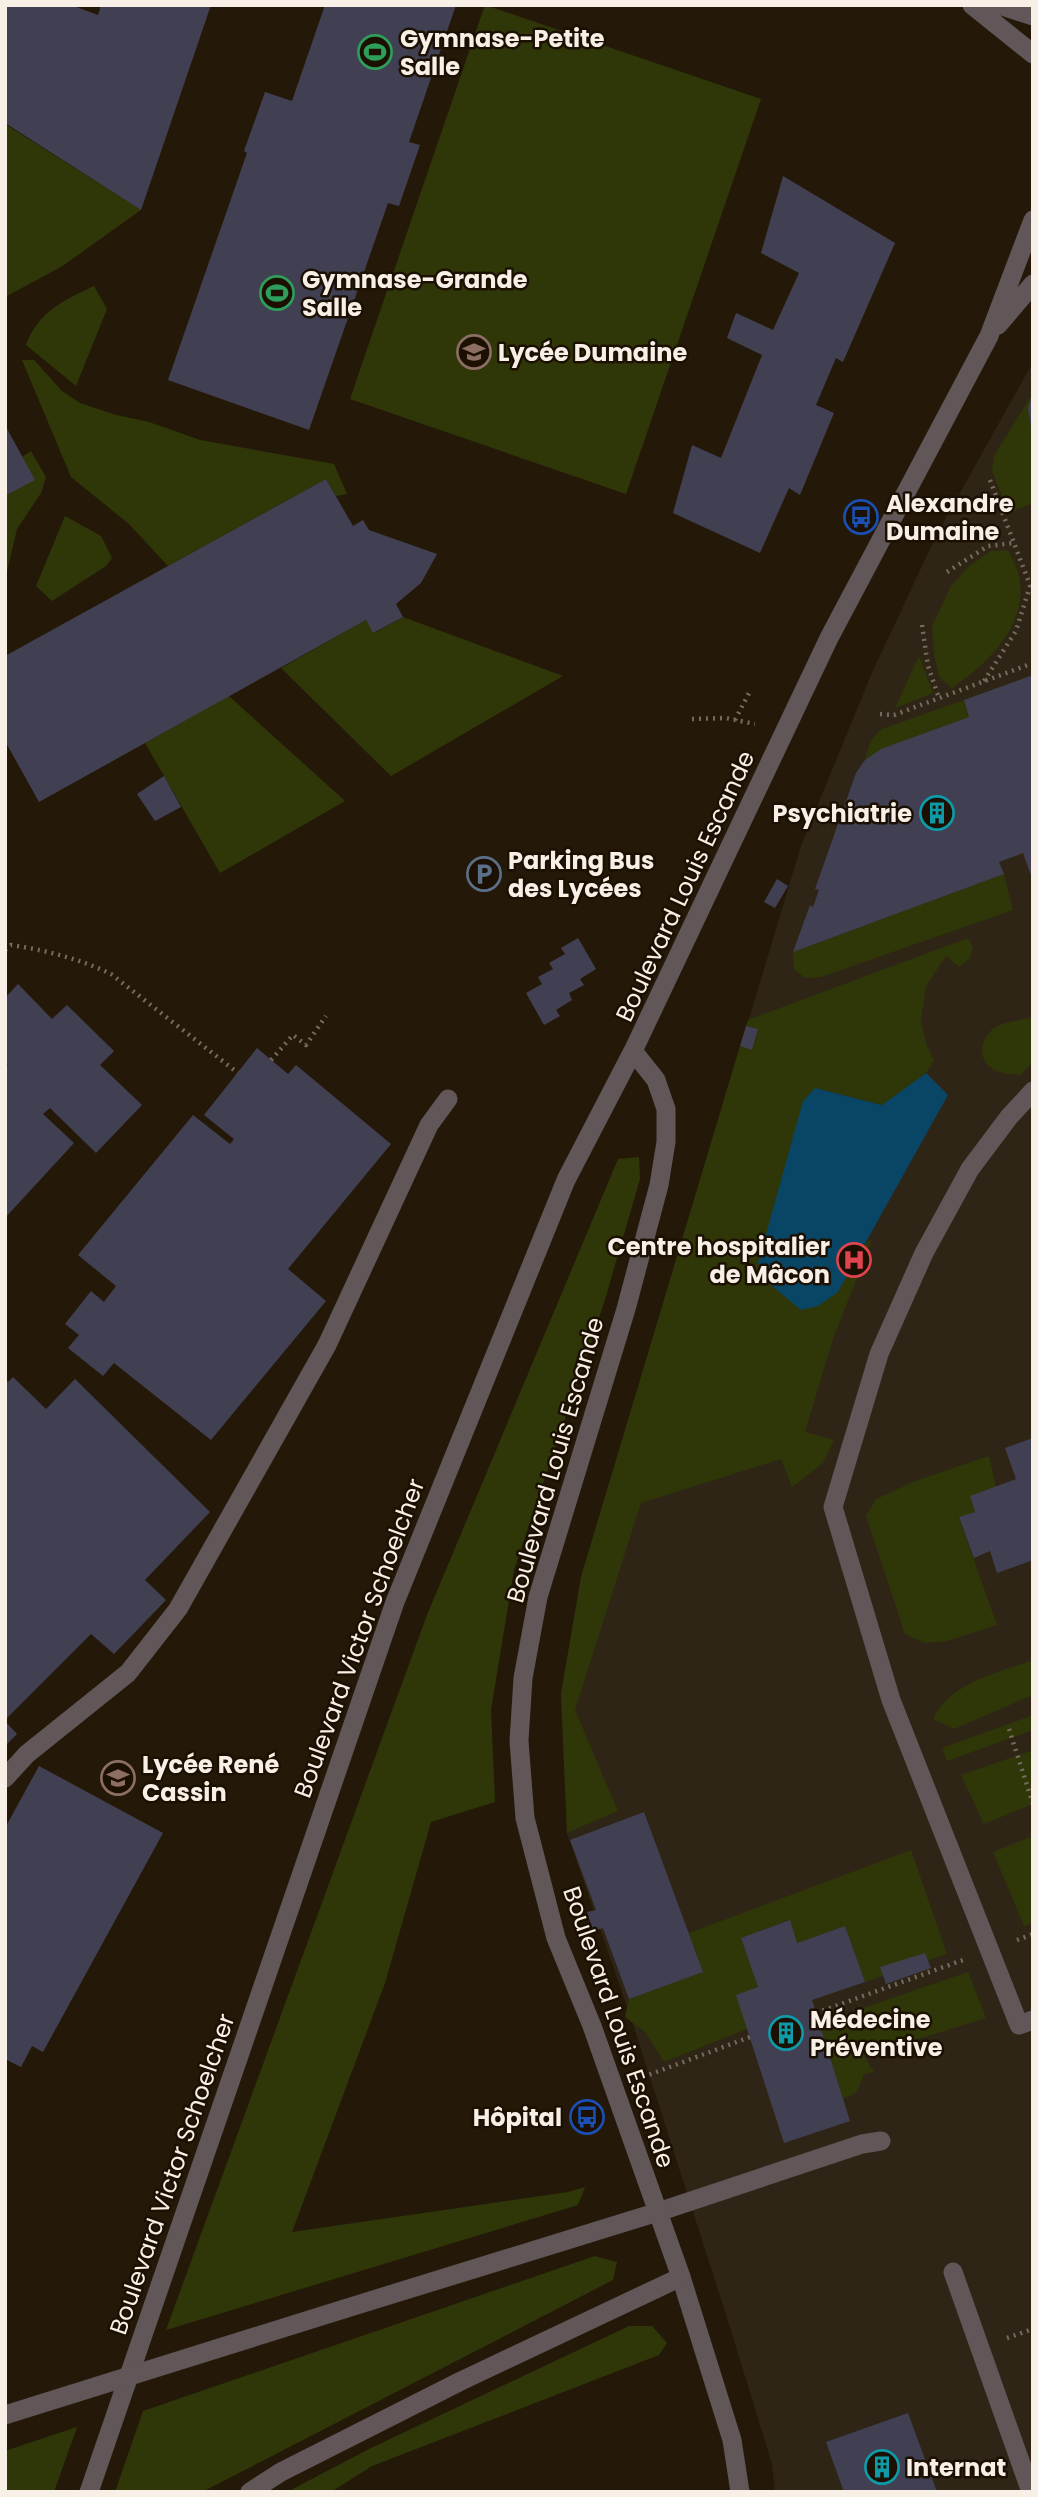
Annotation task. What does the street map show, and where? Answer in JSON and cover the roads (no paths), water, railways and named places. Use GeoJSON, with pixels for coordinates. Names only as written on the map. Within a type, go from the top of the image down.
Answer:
{"type":"FeatureCollection","features":[{"type":"Feature","properties":{"kind":"street"},"geometry":{"type":"LineString","coordinates":[[972,5],[1033,54]]}},
{"type":"Feature","properties":{"kind":"street"},"geometry":{"type":"LineString","coordinates":[[999,5],[1033,16]]}},
{"type":"Feature","properties":{"kind":"street","name":"Boulevard Louis Escande"},"geometry":{"type":"LineString","coordinates":[[740,2492],[732,2440],[681,2277],[615,2087],[556,1938],[525,1818],[519,1741],[523,1678],[538,1597],[626,1309],[659,1185],[666,1142],[666,1109],[656,1080],[633,1051],[829,638],[989,336],[1033,220]]}},
{"type":"Feature","properties":{"kind":"street","name":"Boulevard Louis Escande"},"geometry":{"type":"LineString","coordinates":[[989,336],[1033,284]]}},
{"type":"Feature","properties":{"kind":"street","name":"Boulevard Victor Schoelcher"},"geometry":{"type":"LineString","coordinates":[[89,2492],[395,1602],[566,1180],[633,1051]]}},
{"type":"Feature","properties":{"kind":"street"},"geometry":{"type":"LineString","coordinates":[[1033,1091],[1009,1116],[970,1170],[924,1253],[879,1354],[833,1507],[891,1700],[1019,2025],[1033,2020]]}},
{"type":"Feature","properties":{"kind":"street"},"geometry":{"type":"LineString","coordinates":[[5,1778],[27,1754],[128,1673],[178,1609],[327,1345],[429,1125],[448,1099]]}},
{"type":"Feature","properties":{"kind":"street","name":"Boulevard Victor Schoelcher"},"geometry":{"type":"LineString","coordinates":[[5,2415],[658,2211],[862,2144],[881,2141]]}},
{"type":"Feature","properties":{"kind":"street"},"geometry":{"type":"LineString","coordinates":[[953,2272],[1031,2492]]}},
{"type":"Feature","properties":{"kind":"street"},"geometry":{"type":"LineString","coordinates":[[250,2492],[281,2472],[437,2393],[681,2277]]}},
{"type":"Feature","properties":{"kind":"water"},"geometry":{"type":"Polygon","coordinates":[[[926,1073],[948,1095],[838,1292],[818,1306],[801,1310],[766,1281],[758,1263],[803,1101],[815,1088],[882,1105],[926,1073]]]}},
{"type":"Feature","properties":{"kind":"place","name":"Gymnase-Petite Salle"},"geometry":{"type":"Point","coordinates":[375,52]}},
{"type":"Feature","properties":{"kind":"place","name":"Gymnase-Grande Salle"},"geometry":{"type":"Point","coordinates":[277,293]}},
{"type":"Feature","properties":{"kind":"place","name":"Lycée Dumaine"},"geometry":{"type":"Point","coordinates":[474,352]}},
{"type":"Feature","properties":{"kind":"place","name":"Alexandre Dumaine"},"geometry":{"type":"Point","coordinates":[861,517]}},
{"type":"Feature","properties":{"kind":"place","name":"Psychiatrie"},"geometry":{"type":"Point","coordinates":[937,813]}},
{"type":"Feature","properties":{"kind":"place","name":"Parking Bus des Lycées"},"geometry":{"type":"Point","coordinates":[484,874]}},
{"type":"Feature","properties":{"kind":"place","name":"Centre hospitalier de Mâcon"},"geometry":{"type":"Point","coordinates":[854,1260]}},
{"type":"Feature","properties":{"kind":"place","name":"Lycée René Cassin"},"geometry":{"type":"Point","coordinates":[118,1778]}},
{"type":"Feature","properties":{"kind":"place","name":"Médecine Préventive"},"geometry":{"type":"Point","coordinates":[786,2033]}},
{"type":"Feature","properties":{"kind":"place","name":"Hôpital"},"geometry":{"type":"Point","coordinates":[587,2117]}},
{"type":"Feature","properties":{"kind":"place","name":"Internat"},"geometry":{"type":"Point","coordinates":[882,2467]}}]}
